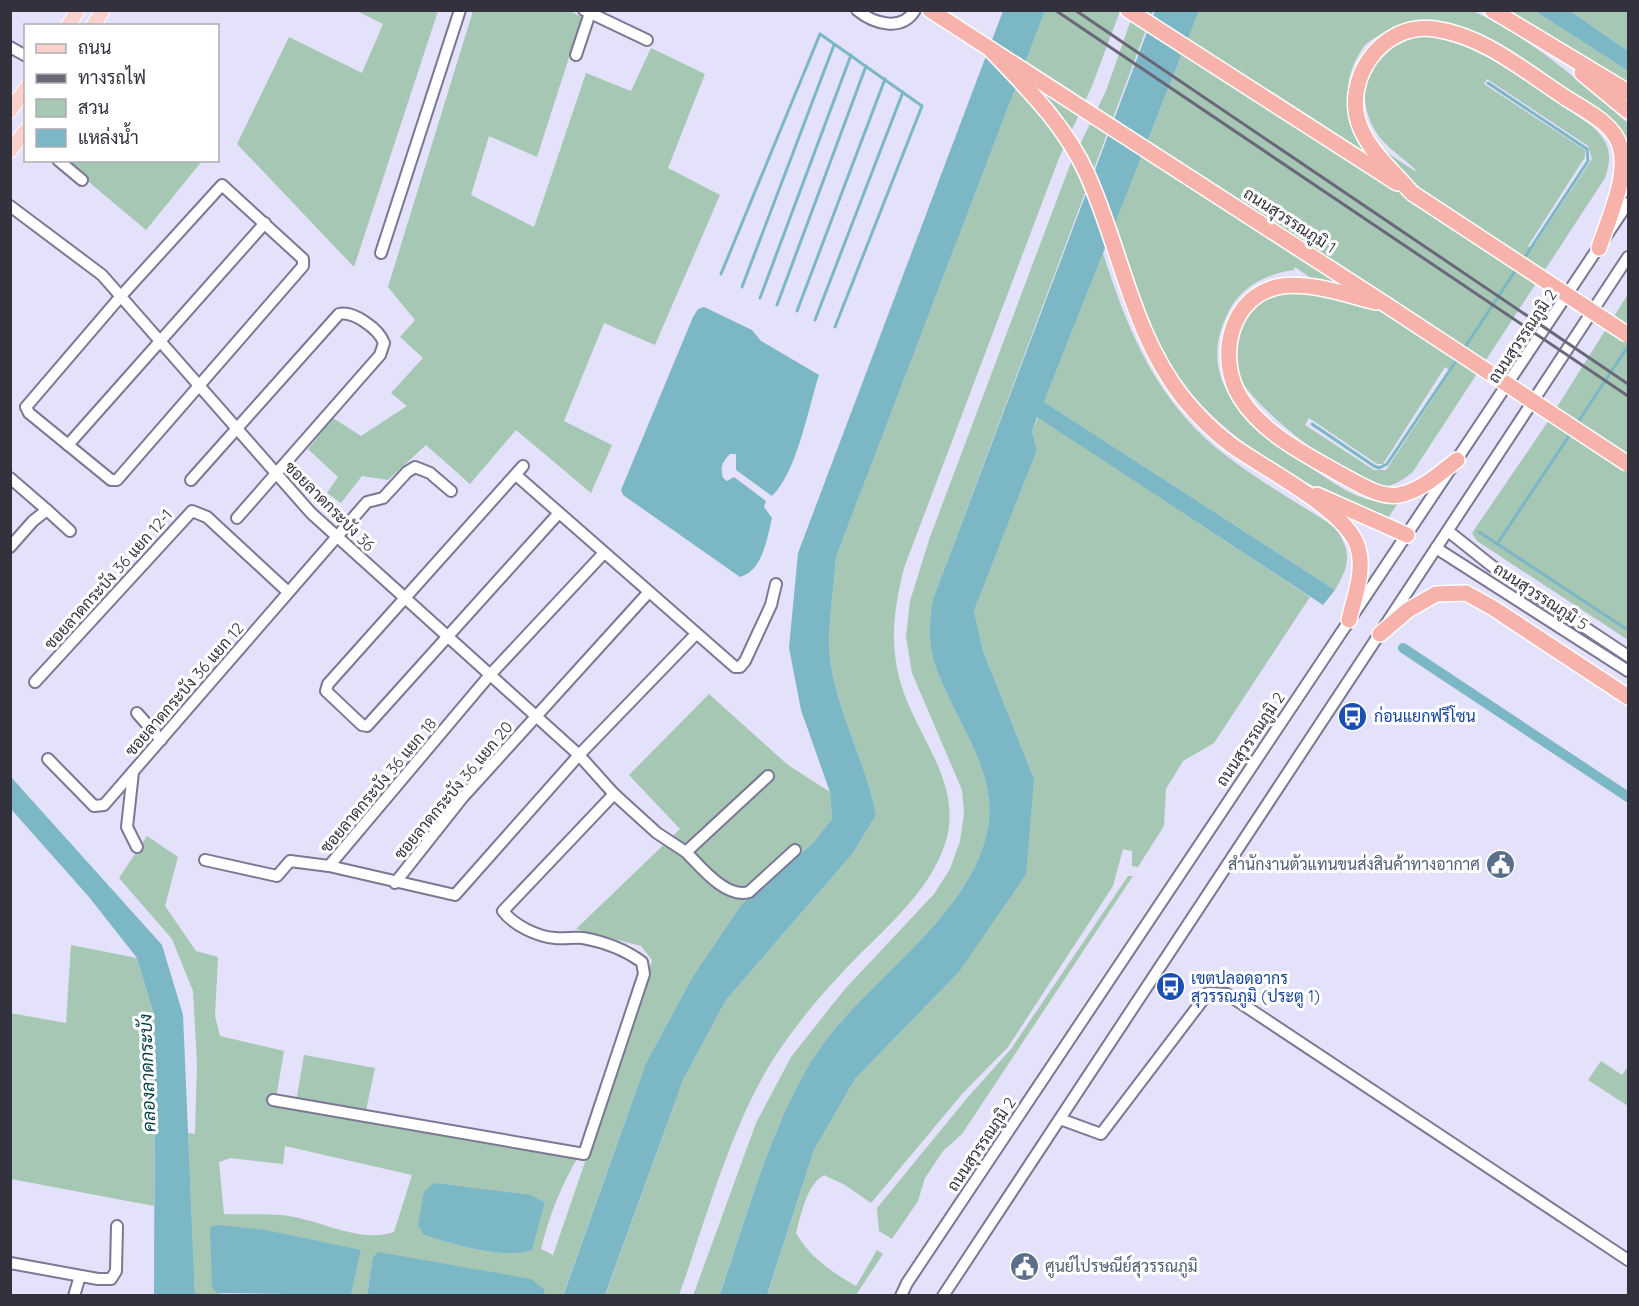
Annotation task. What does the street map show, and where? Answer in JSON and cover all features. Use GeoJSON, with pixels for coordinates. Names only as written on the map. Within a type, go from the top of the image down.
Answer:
{"type":"FeatureCollection","features":[{"type":"Feature","properties":{"kind":"highway","name":"ถนนสุวรรณภูมิ 1"},"geometry":{"type":"LineString","coordinates":[[930,10],[1629,464]]}},
{"type":"Feature","properties":{"kind":"highway"},"geometry":{"type":"LineString","coordinates":[[1128,10],[1629,335]]}},
{"type":"Feature","properties":{"kind":"highway"},"geometry":{"type":"LineString","coordinates":[[1492,10],[1629,92]]}},
{"type":"Feature","properties":{"kind":"highway"},"geometry":{"type":"LineString","coordinates":[[1412,193],[1370,145],[1360,128],[1354,103],[1358,83],[1366,64],[1377,48],[1393,36],[1408,31],[1433,28],[1479,42],[1606,125],[1621,149],[1621,167],[1617,190],[1599,248]]}},
{"type":"Feature","properties":{"kind":"highway"},"geometry":{"type":"LineString","coordinates":[[1538,37],[1629,111]]}},
{"type":"Feature","properties":{"kind":"highway"},"geometry":{"type":"LineString","coordinates":[[990,49],[1041,104],[1076,153],[1101,208],[1139,319],[1169,380],[1194,411],[1227,442],[1291,484],[1346,525],[1353,536],[1360,561],[1349,620]]}},
{"type":"Feature","properties":{"kind":"highway"},"geometry":{"type":"LineString","coordinates":[[1385,304],[1307,287],[1282,286],[1261,294],[1241,310],[1231,332],[1227,353],[1230,378],[1241,399],[1256,416],[1299,451],[1369,489],[1398,495],[1427,483],[1457,460]]}},
{"type":"Feature","properties":{"kind":"highway"},"geometry":{"type":"LineString","coordinates":[[1291,484],[1407,535]]}},
{"type":"Feature","properties":{"kind":"highway"},"geometry":{"type":"LineString","coordinates":[[1380,634],[1408,610],[1436,594],[1466,593],[1493,608],[1629,697]]}},
{"type":"Feature","properties":{"kind":"main road"},"geometry":{"type":"LineString","coordinates":[[69,24],[78,10]]}},
{"type":"Feature","properties":{"kind":"main road"},"geometry":{"type":"LineString","coordinates":[[94,24],[103,10]]}},
{"type":"Feature","properties":{"kind":"main road"},"geometry":{"type":"LineString","coordinates":[[10,111],[24,91]]}},
{"type":"Feature","properties":{"kind":"main road"},"geometry":{"type":"LineString","coordinates":[[10,151],[24,134]]}},
{"type":"Feature","properties":{"kind":"street"},"geometry":{"type":"LineString","coordinates":[[381,253],[460,10]]}},
{"type":"Feature","properties":{"kind":"street"},"geometry":{"type":"LineString","coordinates":[[857,10],[879,21],[899,24],[909,20],[915,10]]}},
{"type":"Feature","properties":{"kind":"street"},"geometry":{"type":"LineString","coordinates":[[576,55],[587,12],[647,40]]}},
{"type":"Feature","properties":{"kind":"street"},"geometry":{"type":"LineString","coordinates":[[10,47],[24,55]]}},
{"type":"Feature","properties":{"kind":"street"},"geometry":{"type":"LineString","coordinates":[[60,162],[82,180]]}},
{"type":"Feature","properties":{"kind":"street"},"geometry":{"type":"LineString","coordinates":[[222,185],[303,260],[303,266],[117,480],[107,478],[29,413],[26,407],[121,296],[222,185]]}},
{"type":"Feature","properties":{"kind":"street","name":"ถนนสุวรรณภูมิ 2"},"geometry":{"type":"LineString","coordinates":[[901,1296],[907,1283],[1629,203]]}},
{"type":"Feature","properties":{"kind":"street","name":"ซอยลาดกระบัง 36"},"geometry":{"type":"LineString","coordinates":[[10,206],[92,266],[238,429],[294,496],[447,639],[579,755],[614,794],[668,841],[686,852],[727,889],[742,894],[749,892],[795,850]]}},
{"type":"Feature","properties":{"kind":"street"},"geometry":{"type":"LineString","coordinates":[[68,445],[265,223]]}},
{"type":"Feature","properties":{"kind":"street"},"geometry":{"type":"LineString","coordinates":[[943,1296],[1629,257]]}},
{"type":"Feature","properties":{"kind":"street"},"geometry":{"type":"LineString","coordinates":[[191,480],[339,314],[349,313],[373,328],[384,343],[380,355],[237,518]]}},
{"type":"Feature","properties":{"kind":"street","name":"ซอยลาดกระบัง 36 แยก 12"},"geometry":{"type":"LineString","coordinates":[[48,759],[94,806],[100,807],[367,502],[383,498],[411,468],[420,468],[430,473],[450,491]]}},
{"type":"Feature","properties":{"kind":"street"},"geometry":{"type":"LineString","coordinates":[[558,514],[367,726],[362,725],[326,688],[519,471],[558,514],[727,662],[740,667],[771,605],[776,584]]}},
{"type":"Feature","properties":{"kind":"street"},"geometry":{"type":"LineString","coordinates":[[10,478],[70,531]]}},
{"type":"Feature","properties":{"kind":"street"},"geometry":{"type":"LineString","coordinates":[[10,547],[33,521],[47,510]]}},
{"type":"Feature","properties":{"kind":"street","name":"ซอยลาดกระบัง 36 แยก 12-1"},"geometry":{"type":"LineString","coordinates":[[35,682],[192,511],[207,517],[288,592]]}},
{"type":"Feature","properties":{"kind":"street","name":"ถนนสุวรรณภูมิ 5"},"geometry":{"type":"LineString","coordinates":[[1448,531],[1492,566],[1629,656]]}},
{"type":"Feature","properties":{"kind":"street","name":"ถนนสุวรรณภูมิ 5"},"geometry":{"type":"LineString","coordinates":[[1436,548],[1629,671]]}},
{"type":"Feature","properties":{"kind":"street","name":"ซอยลาดกระบัง 36 แยก 18"},"geometry":{"type":"LineString","coordinates":[[205,860],[276,876],[290,861],[329,866],[489,676],[603,554]]}},
{"type":"Feature","properties":{"kind":"street","name":"ซอยลาดกระบัง 36 แยก 20"},"geometry":{"type":"LineString","coordinates":[[395,883],[463,797],[534,716],[648,593]]}},
{"type":"Feature","properties":{"kind":"street"},"geometry":{"type":"LineString","coordinates":[[329,866],[455,895],[579,755],[696,634]]}},
{"type":"Feature","properties":{"kind":"street"},"geometry":{"type":"LineString","coordinates":[[137,713],[161,740]]}},
{"type":"Feature","properties":{"kind":"street"},"geometry":{"type":"LineString","coordinates":[[133,772],[127,827],[137,847]]}},
{"type":"Feature","properties":{"kind":"street"},"geometry":{"type":"LineString","coordinates":[[686,852],[768,776]]}},
{"type":"Feature","properties":{"kind":"street"},"geometry":{"type":"LineString","coordinates":[[273,1100],[584,1154],[644,974],[642,962],[630,953],[605,943],[579,938],[554,939],[510,921],[503,911],[614,794]]}},
{"type":"Feature","properties":{"kind":"street"},"geometry":{"type":"LineString","coordinates":[[1060,1119],[1101,1134],[1208,993],[1227,994],[1629,1260]]}},
{"type":"Feature","properties":{"kind":"street"},"geometry":{"type":"LineString","coordinates":[[10,1263],[105,1280],[114,1276],[117,1226]]}},
{"type":"Feature","properties":{"kind":"street"},"geometry":{"type":"LineString","coordinates":[[74,1296],[80,1276]]}},
{"type":"Feature","properties":{"kind":"street"},"geometry":{"type":"LineString","coordinates":[[896,1296],[907,1283]]}},
{"type":"Feature","properties":{"kind":"green space"},"geometry":{"type":"Polygon","coordinates":[[[357,11],[438,11],[354,267],[237,144],[289,37],[362,73],[383,24],[357,11]]]}},
{"type":"Feature","properties":{"kind":"green space"},"geometry":{"type":"Polygon","coordinates":[[[473,11],[570,11],[582,17],[537,157],[489,136],[471,195],[534,227],[586,73],[631,91],[651,48],[705,74],[668,168],[720,195],[655,345],[604,323],[564,421],[612,445],[591,493],[516,430],[470,484],[426,445],[388,480],[362,476],[341,503],[327,493],[338,477],[308,449],[333,418],[361,436],[407,406],[391,393],[423,358],[400,337],[415,320],[388,287],[473,11]]]}},
{"type":"Feature","properties":{"kind":"green space"},"geometry":{"type":"Polygon","coordinates":[[[1045,11],[1120,11],[1092,86],[1059,158],[904,568],[895,612],[895,655],[901,684],[936,760],[948,799],[950,820],[946,841],[938,861],[915,897],[816,1002],[787,1039],[763,1076],[748,1105],[722,1168],[679,1295],[605,1296],[683,1080],[726,1000],[853,853],[876,815],[865,773],[842,709],[831,666],[829,634],[836,557],[1045,11]]]}},
{"type":"Feature","properties":{"kind":"green space"},"geometry":{"type":"Polygon","coordinates":[[[1134,11],[1153,11],[933,599],[930,630],[934,662],[980,763],[986,784],[989,805],[988,827],[978,860],[960,891],[938,921],[858,1004],[812,1060],[771,1144],[719,1295],[693,1296],[756,1123],[791,1057],[844,990],[934,894],[950,869],[960,841],[964,814],[962,790],[912,673],[906,637],[910,601],[930,537],[1070,165],[1106,91],[1134,11]]]}},
{"type":"Feature","properties":{"kind":"green space"},"geometry":{"type":"Polygon","coordinates":[[[1199,11],[1473,11],[1535,47],[1628,123],[1628,152],[1614,123],[1599,110],[1515,57],[1463,35],[1436,29],[1410,27],[1386,32],[1365,45],[1358,56],[1348,86],[1349,108],[1354,131],[1418,173],[1382,140],[1372,125],[1366,105],[1366,86],[1371,69],[1381,55],[1395,45],[1412,38],[1431,37],[1451,41],[1506,68],[1592,126],[1603,138],[1609,156],[1605,178],[1412,473],[1393,485],[1379,486],[1364,481],[1324,457],[1260,404],[1246,388],[1238,374],[1235,357],[1236,341],[1249,314],[1260,303],[1274,295],[1306,290],[1344,301],[1295,267],[1294,270],[1255,283],[1233,304],[1219,339],[1218,363],[1224,385],[1235,405],[1270,439],[1352,494],[1374,501],[1399,501],[1385,523],[1304,481],[1268,459],[1235,436],[1205,409],[1179,377],[1155,339],[1120,251],[1115,221],[1199,11]],[[1487,79],[1484,84],[1585,150],[1585,157],[1528,246],[1532,249],[1592,159],[1588,146],[1487,79]],[[1445,367],[1383,464],[1377,464],[1309,418],[1305,425],[1374,470],[1386,470],[1451,371],[1445,367]]]}},
{"type":"Feature","properties":{"kind":"green space"},"geometry":{"type":"Polygon","coordinates":[[[1508,11],[1535,11],[1628,71],[1628,88],[1508,11]]]}},
{"type":"Feature","properties":{"kind":"green space"},"geometry":{"type":"Polygon","coordinates":[[[1570,11],[1628,11],[1628,51],[1570,11]]]}},
{"type":"Feature","properties":{"kind":"green space"},"geometry":{"type":"Polygon","coordinates":[[[65,162],[201,162],[146,230],[65,162]]]}},
{"type":"Feature","properties":{"kind":"green space"},"geometry":{"type":"Polygon","coordinates":[[[1103,253],[1142,353],[1170,398],[1187,419],[1206,439],[1236,463],[1335,527],[1344,544],[1347,558],[1344,573],[1335,590],[1044,402],[1103,253]]]}},
{"type":"Feature","properties":{"kind":"green space"},"geometry":{"type":"Polygon","coordinates":[[[1628,294],[1628,640],[1477,541],[1472,533],[1547,423],[1628,294]]]}},
{"type":"Feature","properties":{"kind":"green space"},"geometry":{"type":"Polygon","coordinates":[[[1038,417],[1310,597],[1214,743],[1183,761],[1166,789],[1164,826],[1138,867],[1132,866],[1132,851],[1123,849],[1113,886],[1008,1047],[963,1093],[871,1203],[845,1185],[824,1175],[813,1185],[796,1233],[815,1257],[830,1270],[856,1286],[877,1250],[883,1254],[856,1295],[767,1296],[814,1150],[855,1079],[959,972],[1034,779],[983,651],[974,611],[1037,450],[1032,432],[1038,417]]]}},
{"type":"Feature","properties":{"kind":"green space"},"geometry":{"type":"Polygon","coordinates":[[[709,694],[788,765],[830,792],[832,819],[812,844],[741,905],[693,976],[646,1063],[563,1295],[543,1295],[545,1289],[373,1257],[367,1295],[351,1295],[361,1250],[217,1293],[232,1295],[195,1295],[188,1133],[195,1134],[197,1063],[193,991],[172,939],[119,878],[147,836],[178,857],[165,906],[196,951],[218,957],[215,1016],[220,1036],[284,1051],[276,1098],[296,1102],[304,1055],[375,1068],[365,1115],[578,1157],[556,1202],[541,1249],[553,1255],[634,1020],[652,960],[641,946],[576,929],[680,829],[629,775],[709,694]],[[285,1146],[283,1164],[230,1158],[219,1162],[224,1214],[286,1216],[357,1234],[382,1235],[394,1232],[412,1175],[285,1146]],[[545,1203],[424,1235],[494,1252],[521,1253],[532,1250],[545,1203]]]}},
{"type":"Feature","properties":{"kind":"green space"},"geometry":{"type":"Polygon","coordinates":[[[1128,876],[1133,876],[962,1134],[943,1151],[925,1178],[918,1201],[892,1239],[879,1231],[877,1208],[968,1097],[1011,1049],[1128,876]]]}},
{"type":"Feature","properties":{"kind":"green space"},"geometry":{"type":"Polygon","coordinates":[[[71,945],[137,958],[155,1020],[154,1206],[11,1179],[10,1013],[66,1023],[71,945]]]}},
{"type":"Feature","properties":{"kind":"green space"},"geometry":{"type":"Polygon","coordinates":[[[1601,1061],[1622,1075],[1627,1068],[1628,1106],[1588,1080],[1601,1061]]]}},
{"type":"Feature","properties":{"kind":"water"},"geometry":{"type":"Polygon","coordinates":[[[1003,11],[1045,11],[836,557],[829,634],[831,666],[842,709],[865,773],[876,815],[853,853],[726,1000],[683,1080],[605,1295],[563,1296],[646,1063],[693,976],[741,905],[812,844],[832,819],[830,792],[801,710],[789,648],[798,553],[1003,11]]]}},
{"type":"Feature","properties":{"kind":"water"},"geometry":{"type":"Polygon","coordinates":[[[1155,11],[1199,11],[1044,402],[1335,590],[1323,605],[1037,417],[1032,432],[1037,450],[974,611],[983,651],[1034,779],[1026,874],[959,972],[855,1079],[814,1150],[767,1295],[719,1296],[771,1145],[812,1060],[858,1004],[938,921],[960,891],[978,860],[988,827],[989,805],[986,784],[980,763],[934,662],[930,630],[933,599],[1155,11]]]}},
{"type":"Feature","properties":{"kind":"water"},"geometry":{"type":"Polygon","coordinates":[[[1535,11],[1570,11],[1628,51],[1628,71],[1535,11]]]}},
{"type":"Feature","properties":{"kind":"water"},"geometry":{"type":"Polygon","coordinates":[[[704,307],[752,330],[761,341],[819,375],[795,456],[781,485],[772,496],[736,470],[736,454],[730,454],[722,465],[723,478],[727,481],[734,477],[766,501],[764,507],[772,518],[759,561],[748,574],[740,577],[623,495],[621,490],[693,317],[698,309],[704,307]]]}},
{"type":"Feature","properties":{"kind":"water"},"geometry":{"type":"Polygon","coordinates":[[[11,777],[162,945],[183,1015],[195,1295],[154,1295],[155,1019],[137,958],[89,897],[11,809],[11,777]]]}},
{"type":"Feature","properties":{"kind":"water"},"geometry":{"type":"Polygon","coordinates":[[[434,1183],[531,1195],[545,1203],[532,1250],[521,1253],[493,1252],[424,1235],[418,1225],[424,1192],[434,1183]]]}},
{"type":"Feature","properties":{"kind":"water"},"geometry":{"type":"Polygon","coordinates":[[[218,1225],[265,1230],[361,1250],[351,1295],[217,1293],[212,1287],[210,1227],[218,1225]]]}},
{"type":"Feature","properties":{"kind":"water"},"geometry":{"type":"Polygon","coordinates":[[[378,1252],[531,1279],[545,1290],[543,1296],[367,1295],[373,1257],[378,1252]]]}},
{"type":"Feature","properties":{"kind":"waterway"},"geometry":{"type":"LineString","coordinates":[[721,274],[820,34],[922,106],[835,327]]}},
{"type":"Feature","properties":{"kind":"waterway"},"geometry":{"type":"LineString","coordinates":[[742,287],[834,45]]}},
{"type":"Feature","properties":{"kind":"waterway"},"geometry":{"type":"LineString","coordinates":[[760,298],[851,55]]}},
{"type":"Feature","properties":{"kind":"waterway"},"geometry":{"type":"LineString","coordinates":[[777,305],[866,66]]}},
{"type":"Feature","properties":{"kind":"waterway"},"geometry":{"type":"LineString","coordinates":[[797,311],[885,79]]}},
{"type":"Feature","properties":{"kind":"waterway"},"geometry":{"type":"LineString","coordinates":[[1488,83],[1587,149],[1588,161],[1523,260]]}},
{"type":"Feature","properties":{"kind":"waterway"},"geometry":{"type":"LineString","coordinates":[[815,320],[903,92]]}},
{"type":"Feature","properties":{"kind":"waterway"},"geometry":{"type":"LineString","coordinates":[[1463,350],[1517,268]]}},
{"type":"Feature","properties":{"kind":"waterway"},"geometry":{"type":"LineString","coordinates":[[1576,425],[1628,346]]}},
{"type":"Feature","properties":{"kind":"waterway"},"geometry":{"type":"LineString","coordinates":[[1312,424],[1379,468],[1387,464],[1458,358]]}},
{"type":"Feature","properties":{"kind":"waterway"},"geometry":{"type":"LineString","coordinates":[[1497,544],[1571,433]]}},
{"type":"Feature","properties":{"kind":"waterway"},"geometry":{"type":"LineString","coordinates":[[1479,532],[1628,630]]}},
{"type":"Feature","properties":{"kind":"waterway"},"geometry":{"type":"LineString","coordinates":[[1403,648],[1628,797]]}},
{"type":"Feature","properties":{"kind":"railway"},"geometry":{"type":"LineString","coordinates":[[1055,10],[1628,396]]}},
{"type":"Feature","properties":{"kind":"railway"},"geometry":{"type":"LineString","coordinates":[[1075,10],[1628,384]]}},
{"type":"Feature","properties":{"kind":"place","name":"ก่อนแยกฟรีโซน"},"geometry":{"type":"Point","coordinates":[1353,716]}},
{"type":"Feature","properties":{"kind":"place","name":"สำนักงานตัวแทนขนส่งสินค้าทางอากาศ"},"geometry":{"type":"Point","coordinates":[1501,864]}},
{"type":"Feature","properties":{"kind":"place","name":"เขตปลอดอากร สุวรรณภูมิ (ประตู 1)"},"geometry":{"type":"Point","coordinates":[1170,987]}},
{"type":"Feature","properties":{"kind":"place","name":"ศูนย์ไปรษณีย์สุวรรณภูมิ"},"geometry":{"type":"Point","coordinates":[1024,1266]}},
{"type":"Feature","properties":{"kind":"water label","name":"คลองลาดกระบัง"},"geometry":{"type":"Point","coordinates":[147,1073]}}]}
